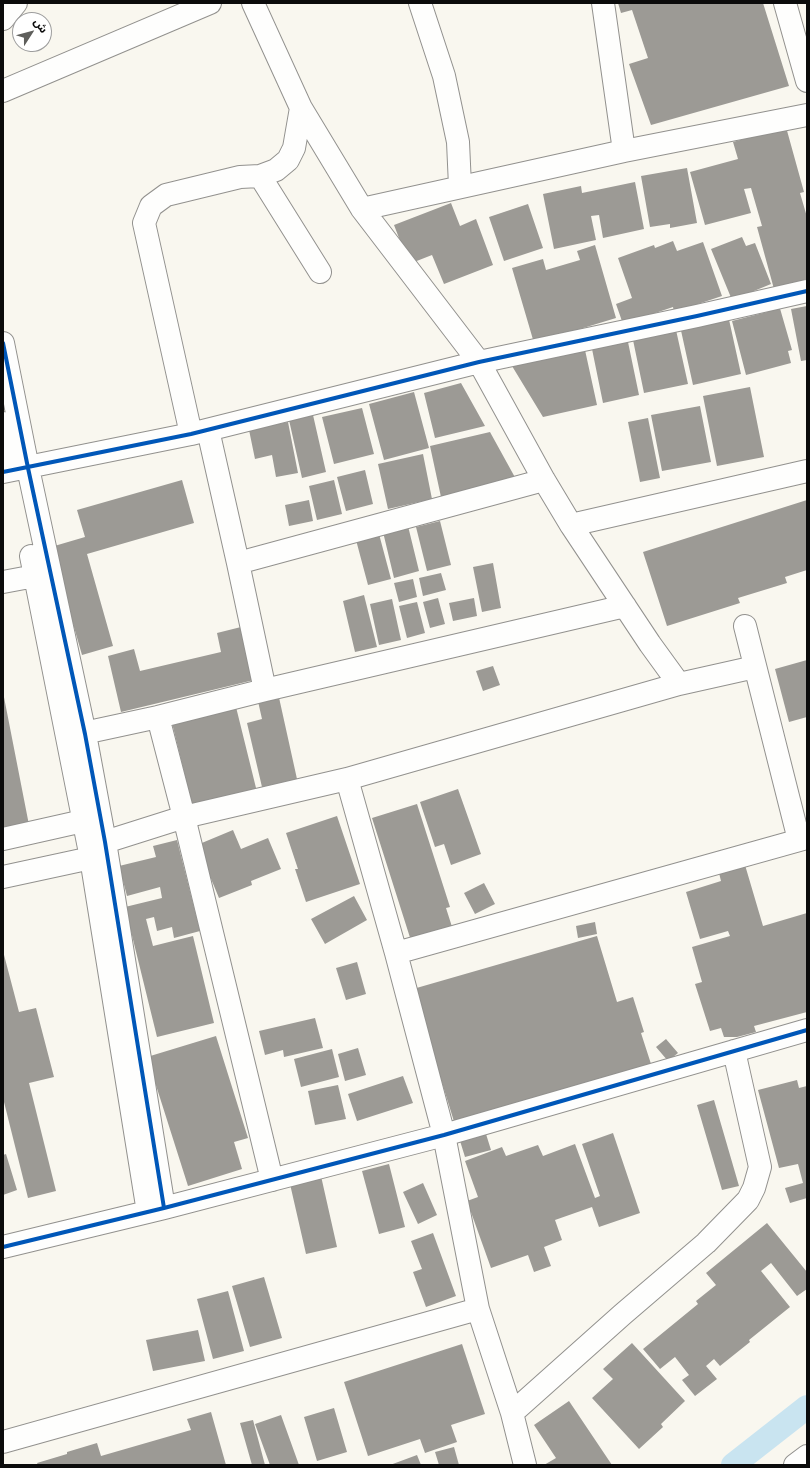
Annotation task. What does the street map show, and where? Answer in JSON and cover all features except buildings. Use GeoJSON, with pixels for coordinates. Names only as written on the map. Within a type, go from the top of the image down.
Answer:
{"type":"FeatureCollection","features":[{"type":"Feature","properties":{"kind":"street"},"geometry":{"type":"LineString","coordinates":[[3,19],[16,3]]}},
{"type":"Feature","properties":{"kind":"street"},"geometry":{"type":"LineString","coordinates":[[3,91],[210,3]]}},
{"type":"Feature","properties":{"kind":"street"},"geometry":{"type":"LineString","coordinates":[[253,3],[301,108],[362,209],[479,362],[544,480],[571,525],[679,684]]}},
{"type":"Feature","properties":{"kind":"street"},"geometry":{"type":"LineString","coordinates":[[420,3],[444,76],[458,142],[460,186]]}},
{"type":"Feature","properties":{"kind":"street"},"geometry":{"type":"LineString","coordinates":[[603,3],[624,151]]}},
{"type":"Feature","properties":{"kind":"street"},"geometry":{"type":"LineString","coordinates":[[785,3],[807,81]]}},
{"type":"Feature","properties":{"kind":"street"},"geometry":{"type":"LineString","coordinates":[[265,690],[238,563],[199,432],[144,223],[151,206],[166,195],[240,178],[260,176],[276,170],[288,160],[294,148],[301,108]]}},
{"type":"Feature","properties":{"kind":"street"},"geometry":{"type":"LineString","coordinates":[[362,209],[460,186],[624,151],[807,115]]}},
{"type":"Feature","properties":{"kind":"street"},"geometry":{"type":"LineString","coordinates":[[260,176],[320,272]]}},
{"type":"Feature","properties":{"kind":"street"},"geometry":{"type":"LineString","coordinates":[[15,470],[199,432],[479,362],[697,316],[807,290]]}},
{"type":"Feature","properties":{"kind":"street"},"geometry":{"type":"LineString","coordinates":[[3,344],[15,470],[36,576],[76,735],[105,842],[156,1210]]}},
{"type":"Feature","properties":{"kind":"street"},"geometry":{"type":"LineString","coordinates":[[3,423],[76,735],[83,821],[156,1210]]}},
{"type":"Feature","properties":{"kind":"street"},"geometry":{"type":"LineString","coordinates":[[571,525],[807,471]]}},
{"type":"Feature","properties":{"kind":"street"},"geometry":{"type":"LineString","coordinates":[[238,563],[544,480]]}},
{"type":"Feature","properties":{"kind":"street"},"geometry":{"type":"LineString","coordinates":[[3,582],[36,576]]}},
{"type":"Feature","properties":{"kind":"street"},"geometry":{"type":"LineString","coordinates":[[76,735],[158,717],[265,690],[625,606]]}},
{"type":"Feature","properties":{"kind":"street"},"geometry":{"type":"LineString","coordinates":[[396,952],[803,839],[745,626]]}},
{"type":"Feature","properties":{"kind":"street"},"geometry":{"type":"LineString","coordinates":[[3,877],[91,858],[105,842],[184,817],[347,779],[679,684],[755,667]]}},
{"type":"Feature","properties":{"kind":"street"},"geometry":{"type":"LineString","coordinates":[[158,717],[184,817],[272,1180]]}},
{"type":"Feature","properties":{"kind":"street"},"geometry":{"type":"LineString","coordinates":[[347,779],[396,952],[444,1135],[478,1309],[512,1413],[525,1465]]}},
{"type":"Feature","properties":{"kind":"street"},"geometry":{"type":"LineString","coordinates":[[3,839],[83,821]]}},
{"type":"Feature","properties":{"kind":"street"},"geometry":{"type":"LineString","coordinates":[[3,1247],[156,1210],[444,1135],[807,1030]]}},
{"type":"Feature","properties":{"kind":"street"},"geometry":{"type":"LineString","coordinates":[[512,1413],[706,1242],[748,1200],[754,1188],[760,1167],[734,1051]]}},
{"type":"Feature","properties":{"kind":"street"},"geometry":{"type":"LineString","coordinates":[[3,1442],[478,1309]]}},
{"type":"Feature","properties":{"kind":"street"},"geometry":{"type":"LineString","coordinates":[[795,1465],[807,1456]]}},
{"type":"Feature","properties":{"kind":"waterway"},"geometry":{"type":"LineString","coordinates":[[733,1465],[807,1407]]}},
{"type":"Feature","properties":{"kind":"cycle path"},"geometry":{"type":"LineString","coordinates":[[3,472],[191,434],[479,362],[807,291]]}},
{"type":"Feature","properties":{"kind":"cycle path"},"geometry":{"type":"LineString","coordinates":[[3,343],[85,734],[105,842],[164,1208]]}},
{"type":"Feature","properties":{"kind":"cycle path"},"geometry":{"type":"LineString","coordinates":[[3,1247],[164,1208],[444,1135],[807,1030]]}}]}
